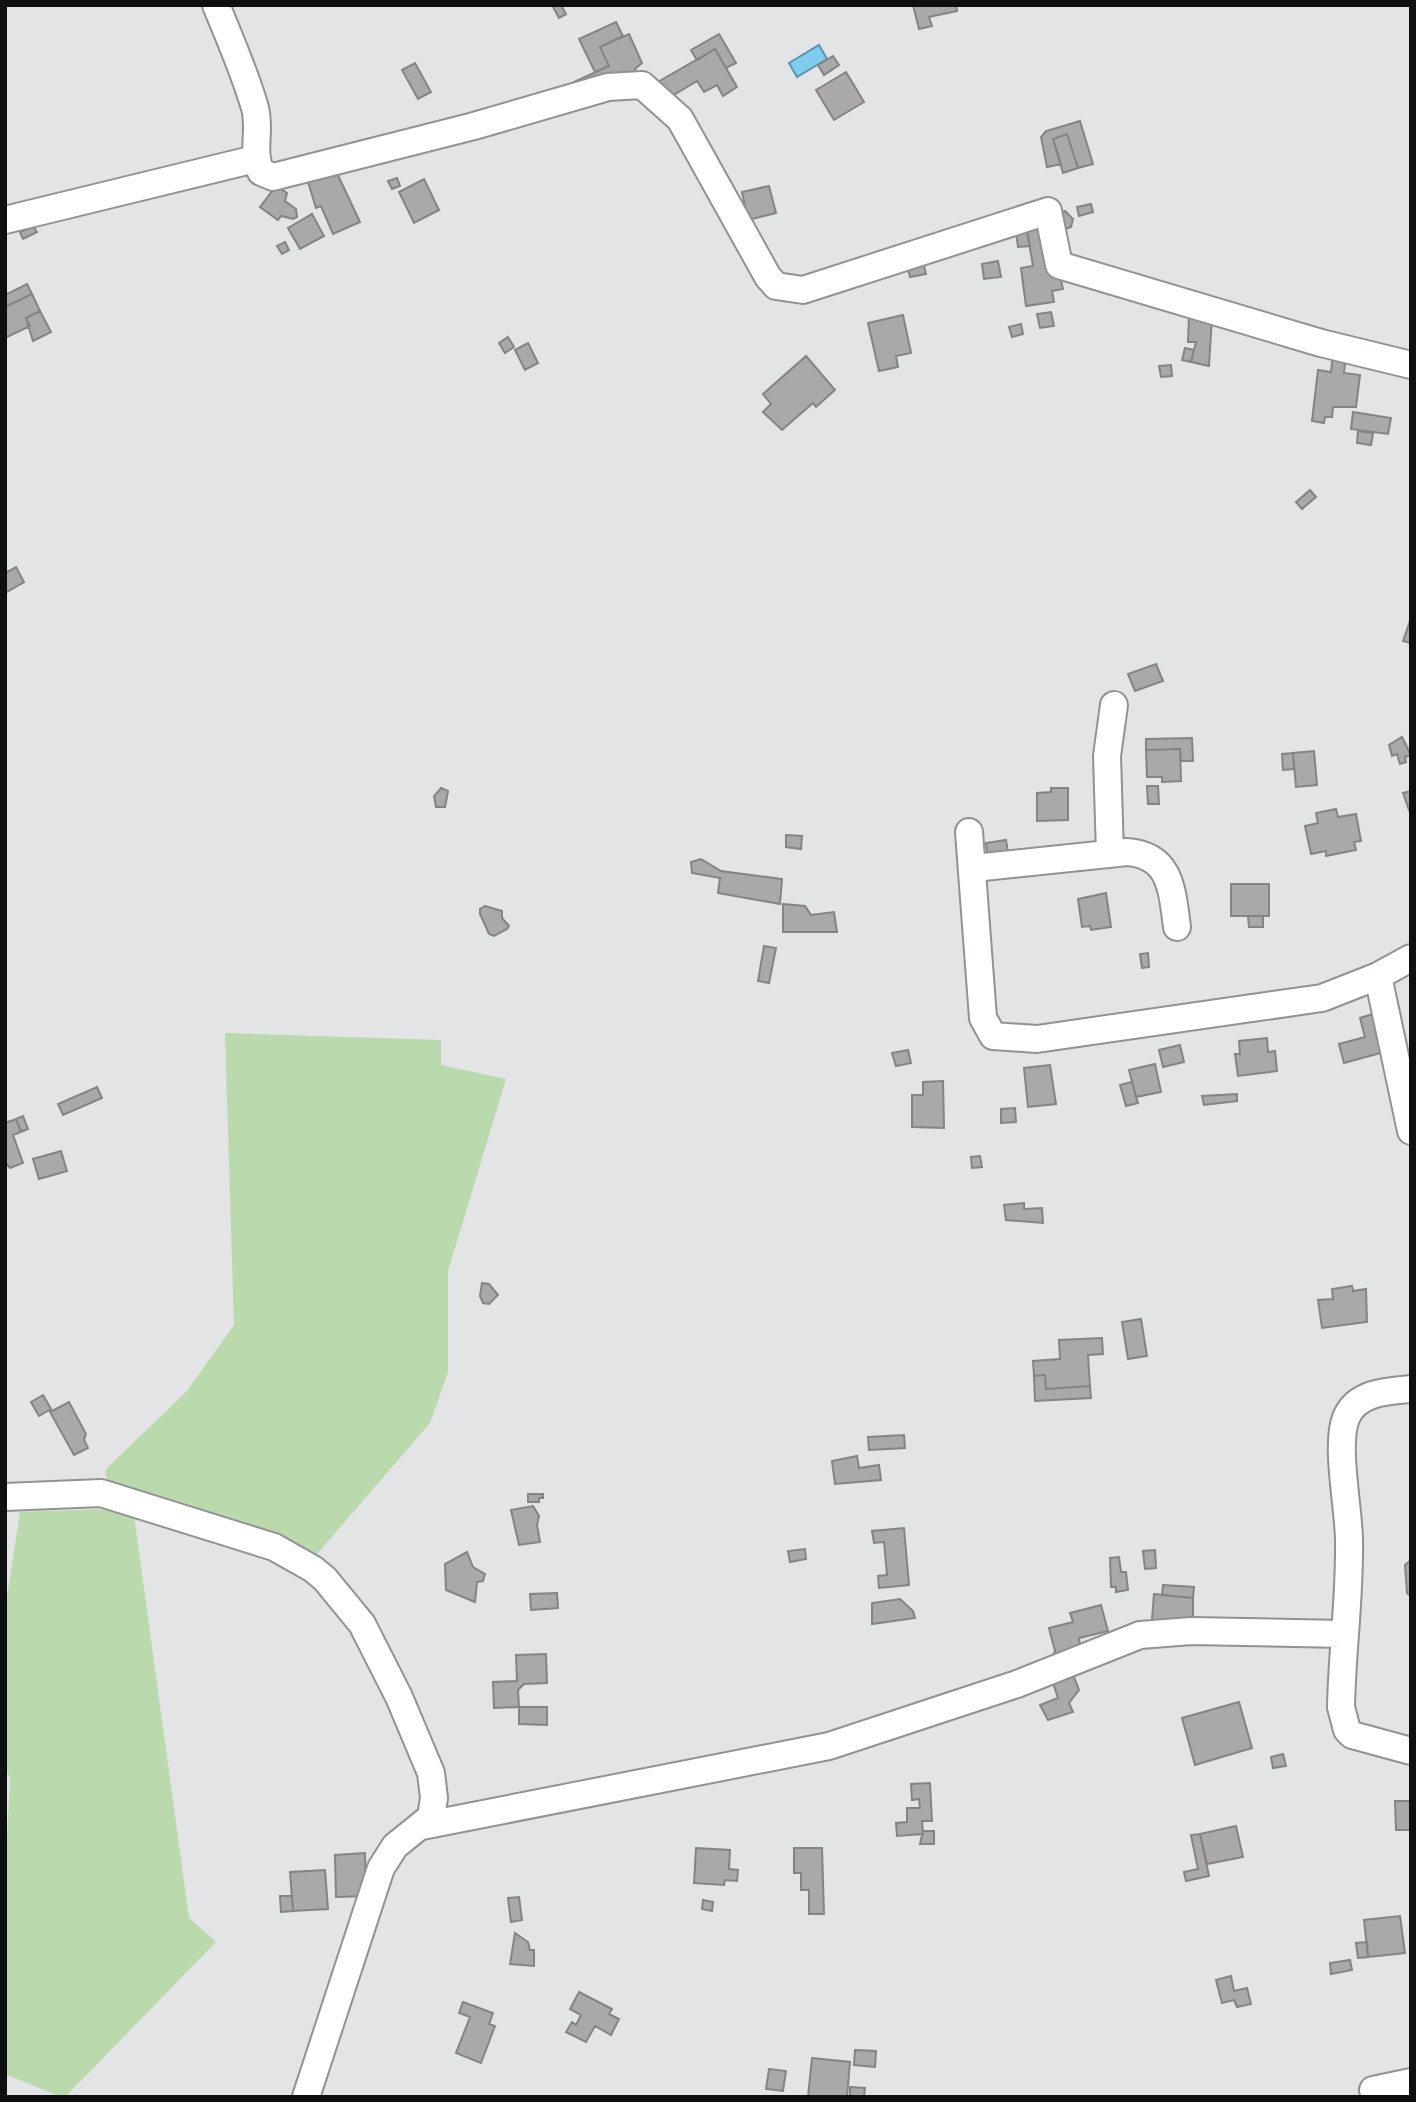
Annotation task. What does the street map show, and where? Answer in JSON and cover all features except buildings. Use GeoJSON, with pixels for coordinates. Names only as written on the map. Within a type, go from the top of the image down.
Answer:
{"type":"FeatureCollection","features":[{"type":"Feature","properties":{"kind":"street"},"geometry":{"type":"LineString","coordinates":[[216,5],[256,110],[258,140],[255,159],[261,172],[273,177],[608,87],[642,85],[680,119],[768,277],[776,286],[803,290],[1048,211],[1059,265],[1321,343],[1411,365]]}},
{"type":"Feature","properties":{"kind":"street"},"geometry":{"type":"LineString","coordinates":[[5,220],[255,159]]}},
{"type":"Feature","properties":{"kind":"street"},"geometry":{"type":"LineString","coordinates":[[1110,854],[1107,756],[1114,705]]}},
{"type":"Feature","properties":{"kind":"street"},"geometry":{"type":"LineString","coordinates":[[969,832],[974,868],[983,1018],[993,1036],[1037,1039],[1322,998],[1378,976],[1411,958]]}},
{"type":"Feature","properties":{"kind":"street"},"geometry":{"type":"LineString","coordinates":[[974,868],[1110,854],[1147,853],[1161,865],[1173,896],[1177,927]]}},
{"type":"Feature","properties":{"kind":"street"},"geometry":{"type":"LineString","coordinates":[[1378,976],[1411,1131]]}},
{"type":"Feature","properties":{"kind":"street"},"geometry":{"type":"LineString","coordinates":[[1411,1390],[1382,1391],[1367,1397],[1346,1416],[1342,1439],[1349,1542],[1341,1707],[1347,1730],[1358,1737],[1411,1751]]}},
{"type":"Feature","properties":{"kind":"street"},"geometry":{"type":"LineString","coordinates":[[5,1497],[101,1493],[274,1547],[325,1579],[362,1624],[420,1742],[431,1773],[434,1798],[431,1817],[395,1846],[381,1868],[306,2097]]}},
{"type":"Feature","properties":{"kind":"street"},"geometry":{"type":"LineString","coordinates":[[422,1826],[829,1746],[1017,1684],[1140,1635],[1191,1631],[1343,1634]]}},
{"type":"Feature","properties":{"kind":"street"},"geometry":{"type":"LineString","coordinates":[[1373,2090],[1411,2082]]}},
{"type":"Feature","properties":{"kind":"green space"},"geometry":{"type":"Polygon","coordinates":[[[225,1033],[441,1040],[441,1065],[506,1079],[448,1271],[448,1372],[430,1423],[317,1554],[109,1488],[105,1470],[187,1391],[234,1325],[225,1033]]]}},
{"type":"Feature","properties":{"kind":"green space"},"geometry":{"type":"Polygon","coordinates":[[[133,1508],[189,1918],[216,1942],[65,2097],[61,2097],[5,2074],[5,1877],[10,1779],[5,1767],[5,1610],[20,1512],[133,1508]]]}},
{"type":"Feature","properties":{"kind":"water"},"geometry":{"type":"Polygon","coordinates":[[[819,45],[827,59],[797,77],[789,63],[819,45]]]}}]}
